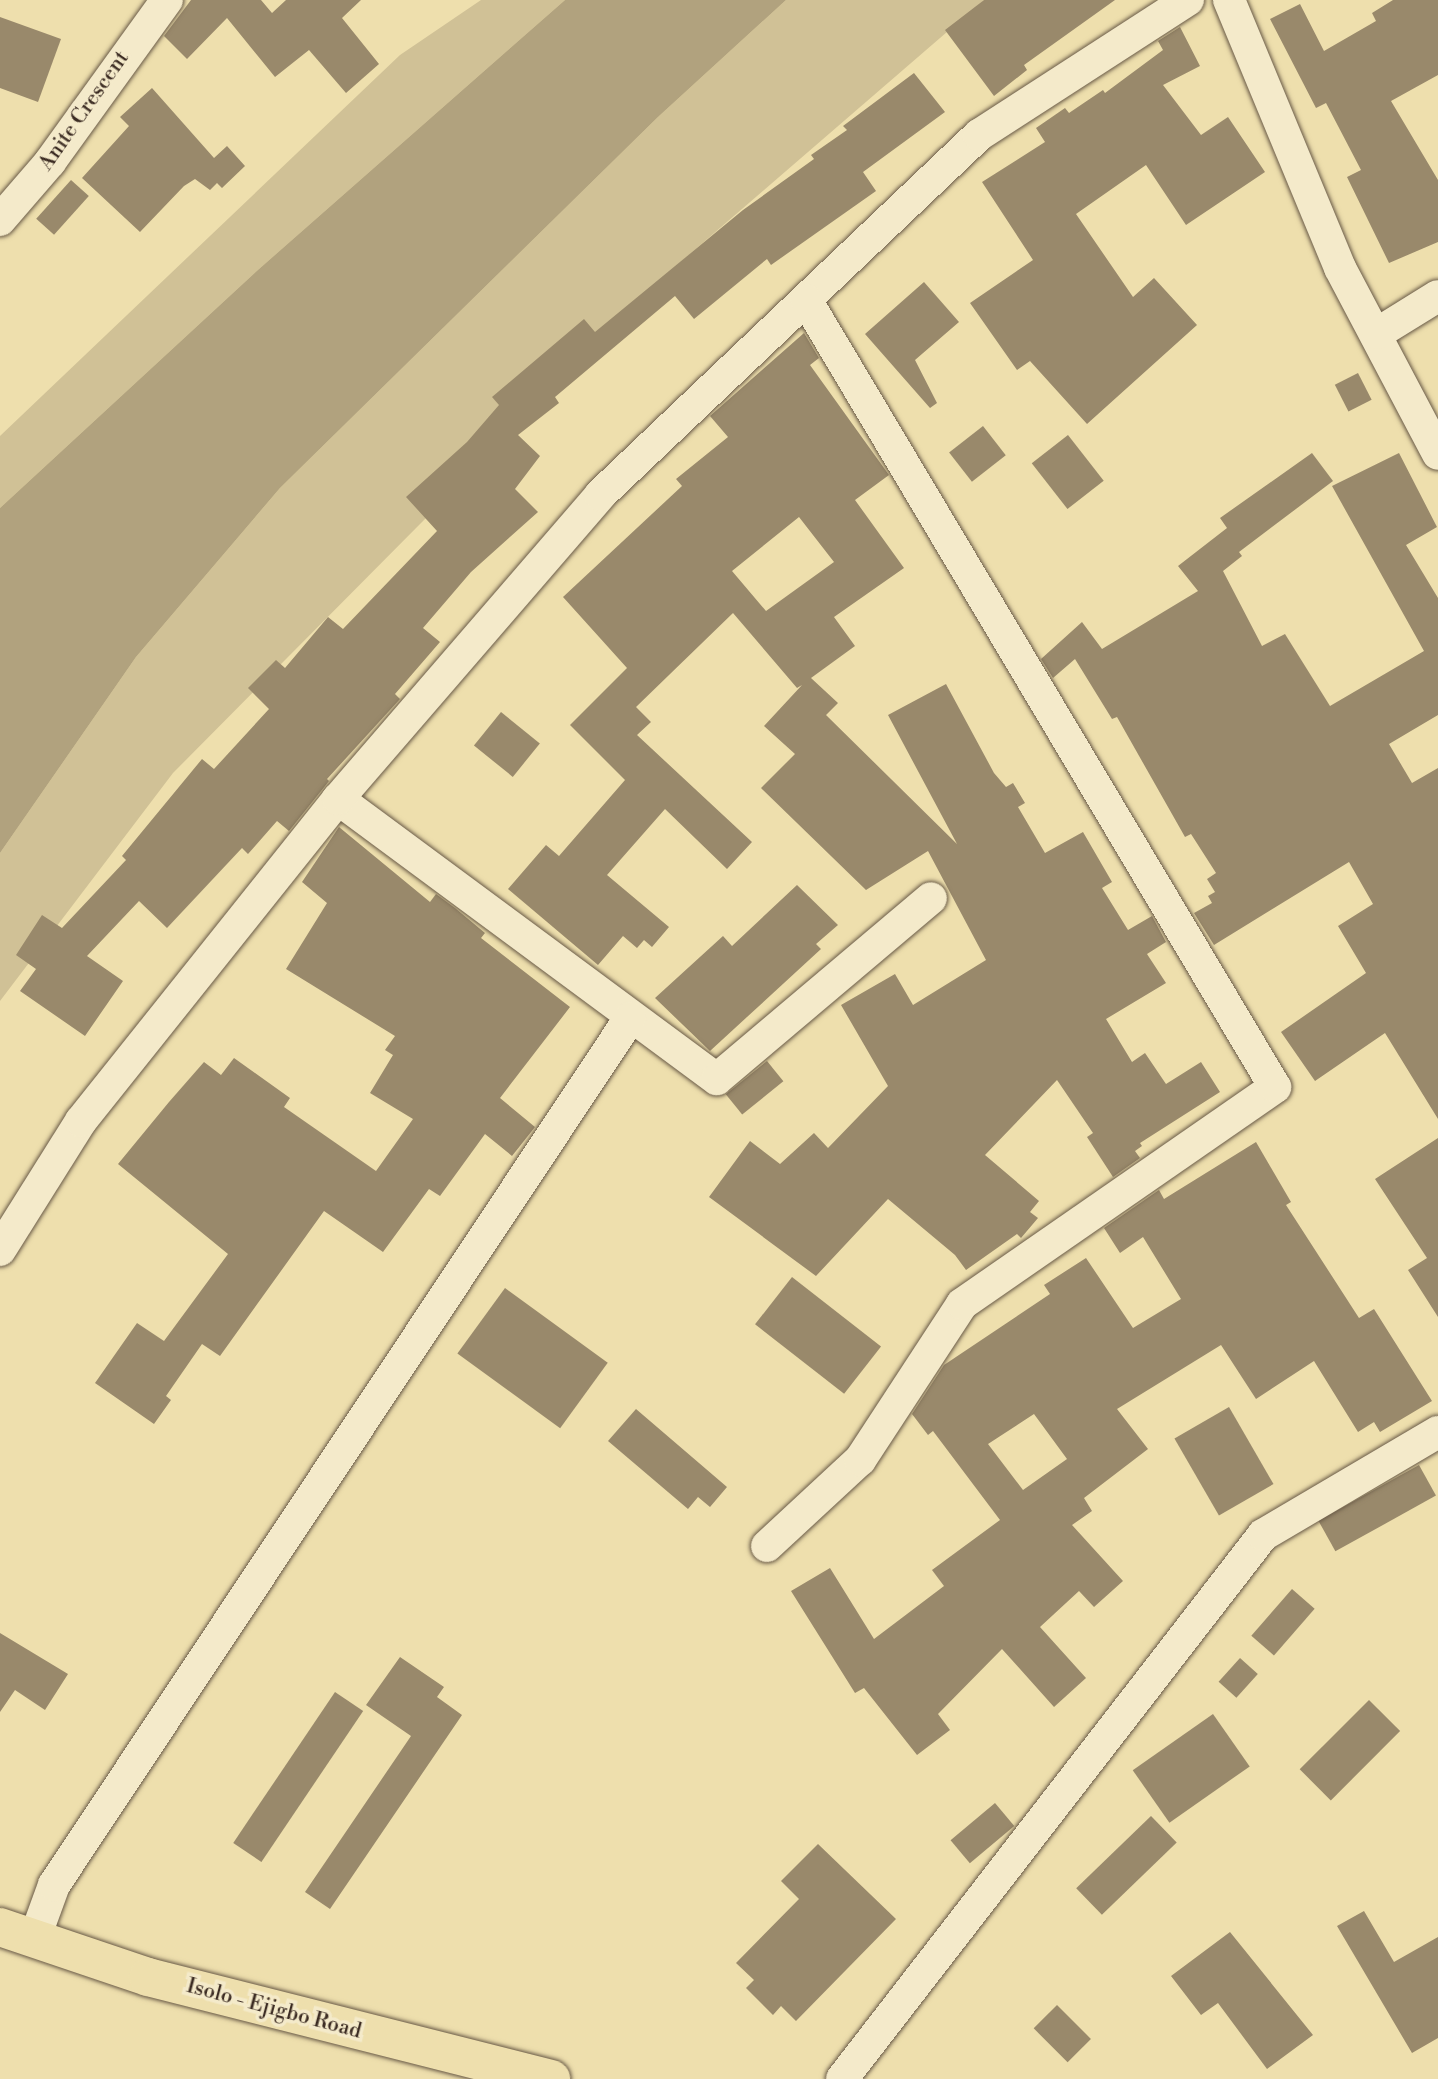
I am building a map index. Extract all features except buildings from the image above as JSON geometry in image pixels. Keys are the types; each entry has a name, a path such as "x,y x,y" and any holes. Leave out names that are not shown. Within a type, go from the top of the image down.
{"main road":[{"name":"Isolo - Ejigbo Road","path":"17,1933 148,1977 551,2079"}],"street":[{"name":"Anite Crescent","path":"0,220 50,162 167,0"},
{"path":"0,1250 81,1121 338,799 600,495 979,135 1188,0"},
{"path":"1230,0 1340,268 1378,333 1438,453"},
{"path":"1378,333 1438,296"},
{"path":"767,1546 860,1460 962,1304 1275,1087 806,300"},
{"path":"338,799 630,1018 717,1079 931,898"},
{"path":"17,1933 54,1885 630,1018"},
{"path":"842,2079 1263,1535 1438,1432"}],"shaded area":[{"path":"481,0 565,0 259,269 0,508 0,436 400,55"},
{"path":"565,0 786,0 658,117 280,488 136,657 0,853 0,508 259,269"},
{"path":"786,0 984,0 676,266 173,773 0,1001 0,853 136,657 280,488 658,117"}]}
